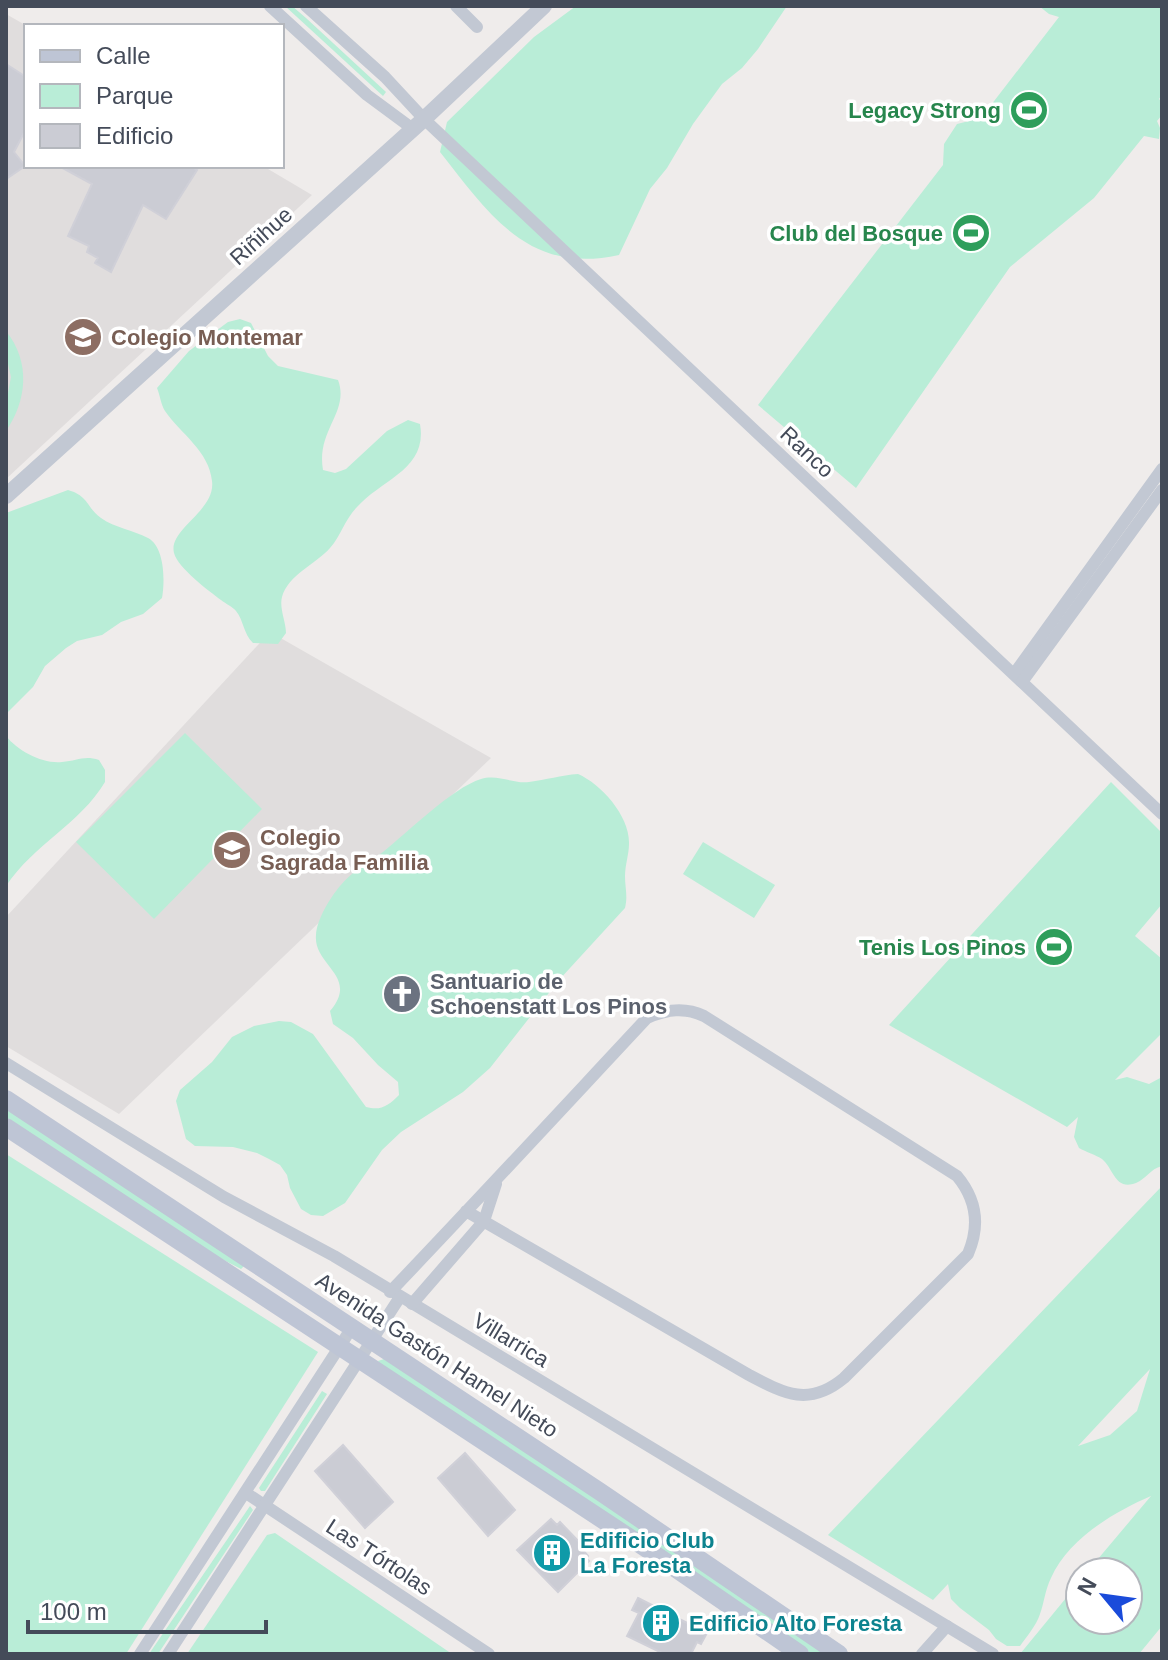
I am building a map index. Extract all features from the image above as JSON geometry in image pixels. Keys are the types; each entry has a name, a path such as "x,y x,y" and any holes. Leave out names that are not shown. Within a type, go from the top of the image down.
{"main road":[{"name":"Avenida Gastón Hamel Nieto","path":"6,1099 599,1491 839,1654"},
{"path":"6,1127 650,1551 800,1654"}],"street":[{"path":"270,6 367,95 418,124"},
{"path":"306,6 385,77 418,124"},
{"path":"456,6 477,27"},
{"name":"Riñihue","path":"6,496 544,6"},
{"name":"Ranco","path":"418,124 1162,814"},
{"path":"1018,678 1162,469"},
{"path":"1018,678 1162,490"},
{"path":"168,1654 400,1298 466,1211 647,1018 681,1009 704,1016 957,1176 971,1196 976,1227 968,1254 844,1378 825,1391 803,1396 769,1386 466,1211"},
{"name":"Villarrica","path":"6,1063 224,1197 334,1256 993,1654"},
{"path":"400,1298 484,1221 498,1177"},
{"path":"140,1654 351,1329"},
{"name":"Las Tórtolas","path":"246,1493 489,1654"},
{"path":"922,1654 947,1626"}],"shaded area":[{"name":"Colegio Montemar","path":"6,14 24,24 24,168 266,168 312,195 6,479"},
{"name":"Colegio Sagrada Familia","path":"270,632 491,758 119,1114 6,1046 6,917"}],"green space":[{"path":"285,6 292,6 306,18 386,92 383,96"},
{"path":"576,6 787,6 758,49 742,68 722,84 693,124 667,168 650,189 619,255 587,259 560,256 535,248 514,234 494,217 440,152 447,122 534,37"},
{"name":"Club del Bosque","path":"1039,6 1162,6 1162,95 1159,99 1162,115 1157,121 1159,139 1144,136 1094,198 1010,267 856,488 758,405 943,165 944,144 957,124 981,118 1059,17"},
{"path":"240,319 251,323 268,356 278,366 338,380 340,402 324,444 323,470 335,473 346,469 387,431 408,420 420,424 421,439 410,463 357,507 330,548 285,589 281,606 286,633 278,644 253,643 236,611 194,579 174,553 178,536 207,502 212,481 206,461 165,411 157,388 189,351 228,322"},
{"path":"6,331 20,355 23,381 18,407 6,431 6,404 11,377 6,355"},
{"path":"68,490 80,495 106,521 154,543 161,557 162,598 143,614 121,622 102,635 77,641 66,648 45,666 33,687 6,714 6,513"},
{"path":"185,733 262,809 154,919 76,842"},
{"path":"6,736 24,751 46,761 99,760 105,770 105,782 83,810 30,858 6,886"},
{"name":"Santuario de Schoenstatt Los Pinos","path":"578,774 605,793 625,823 629,844 625,908 559,980 490,1068 463,1092 401,1132 382,1150 345,1203 323,1216 311,1215 301,1209 280,1165 257,1153 233,1147 195,1146 186,1139 176,1101 180,1090 212,1062 232,1037 254,1026 279,1021 291,1022 313,1034 366,1107 380,1108 395,1099 399,1095 398,1082 353,1038 333,1024 330,1011 340,989 338,980 317,946 316,935 325,909 350,876 469,784 487,778 529,782"},
{"name":"Tenis Los Pinos","path":"1111,782 1162,833 1162,904 1135,936 1162,959 1162,1033 1115,1080 1127,1077 1149,1084 1162,1077 1162,1166 1129,1185 1119,1182 1102,1159 1079,1148 1074,1137 1078,1117 1067,1127 889,1025"},
{"path":"703,842 775,885 754,918 683,874"},
{"path":"6,1107 244,1266 241,1269 211,1253 122,1197 6,1117"},
{"path":"6,1154 318,1352 126,1654 6,1654"},
{"path":"1162,1186 1162,1626 1139,1654 1020,1654 1064,1600 1064,1636 1144,1636 1144,1556 1100,1556 1151,1496 1094,1528 1064,1556 1047,1587 1036,1623 1020,1646 1007,1646 960,1608 951,1599 948,1584 933,1600 828,1535","holes":["1150,1369 1137,1411 1110,1435 1078,1446"]},
{"path":"384,1359 826,1654 812,1654 514,1451 380,1366 378,1361"},
{"path":"322,1391 327,1394 265,1491 261,1491 259,1488"},
{"path":"250,1506 253,1510 158,1654 149,1654"},
{"path":"275,1533 452,1654 187,1654 267,1535"}],"building":[{"path":"6,64 24,76 24,133 14,152 24,167 6,179"},
{"path":"63,168 197,170 166,219 143,205 111,272 95,263 98,258 87,252 89,246 68,236 92,184"},
{"path":"343,1445 393,1502 365,1528 315,1471"},
{"path":"465,1453 515,1510 488,1536 438,1478"},
{"name":"Edificio Club La Foresta","path":"551,1519 557,1525 560,1522 584,1547 582,1549 589,1561 558,1592 517,1550"},
{"name":"Edificio Alto Foresta","path":"638,1598 707,1633 701,1644 697,1642 691,1654 664,1654 627,1636 639,1613 632,1610"}],"place":[{"name":"Legacy Strong","path":"1029,110"},
{"name":"Club del Bosque","path":"971,233"},
{"name":"Colegio Montemar","path":"83,337"},
{"name":"Colegio Sagrada Familia","path":"232,850"},
{"name":"Tenis Los Pinos","path":"1054,947"},
{"name":"Santuario de Schoenstatt Los Pinos","path":"402,994"},
{"name":"Edificio Club La Foresta","path":"552,1553"},
{"name":"Edificio Alto Foresta","path":"661,1623"}]}
